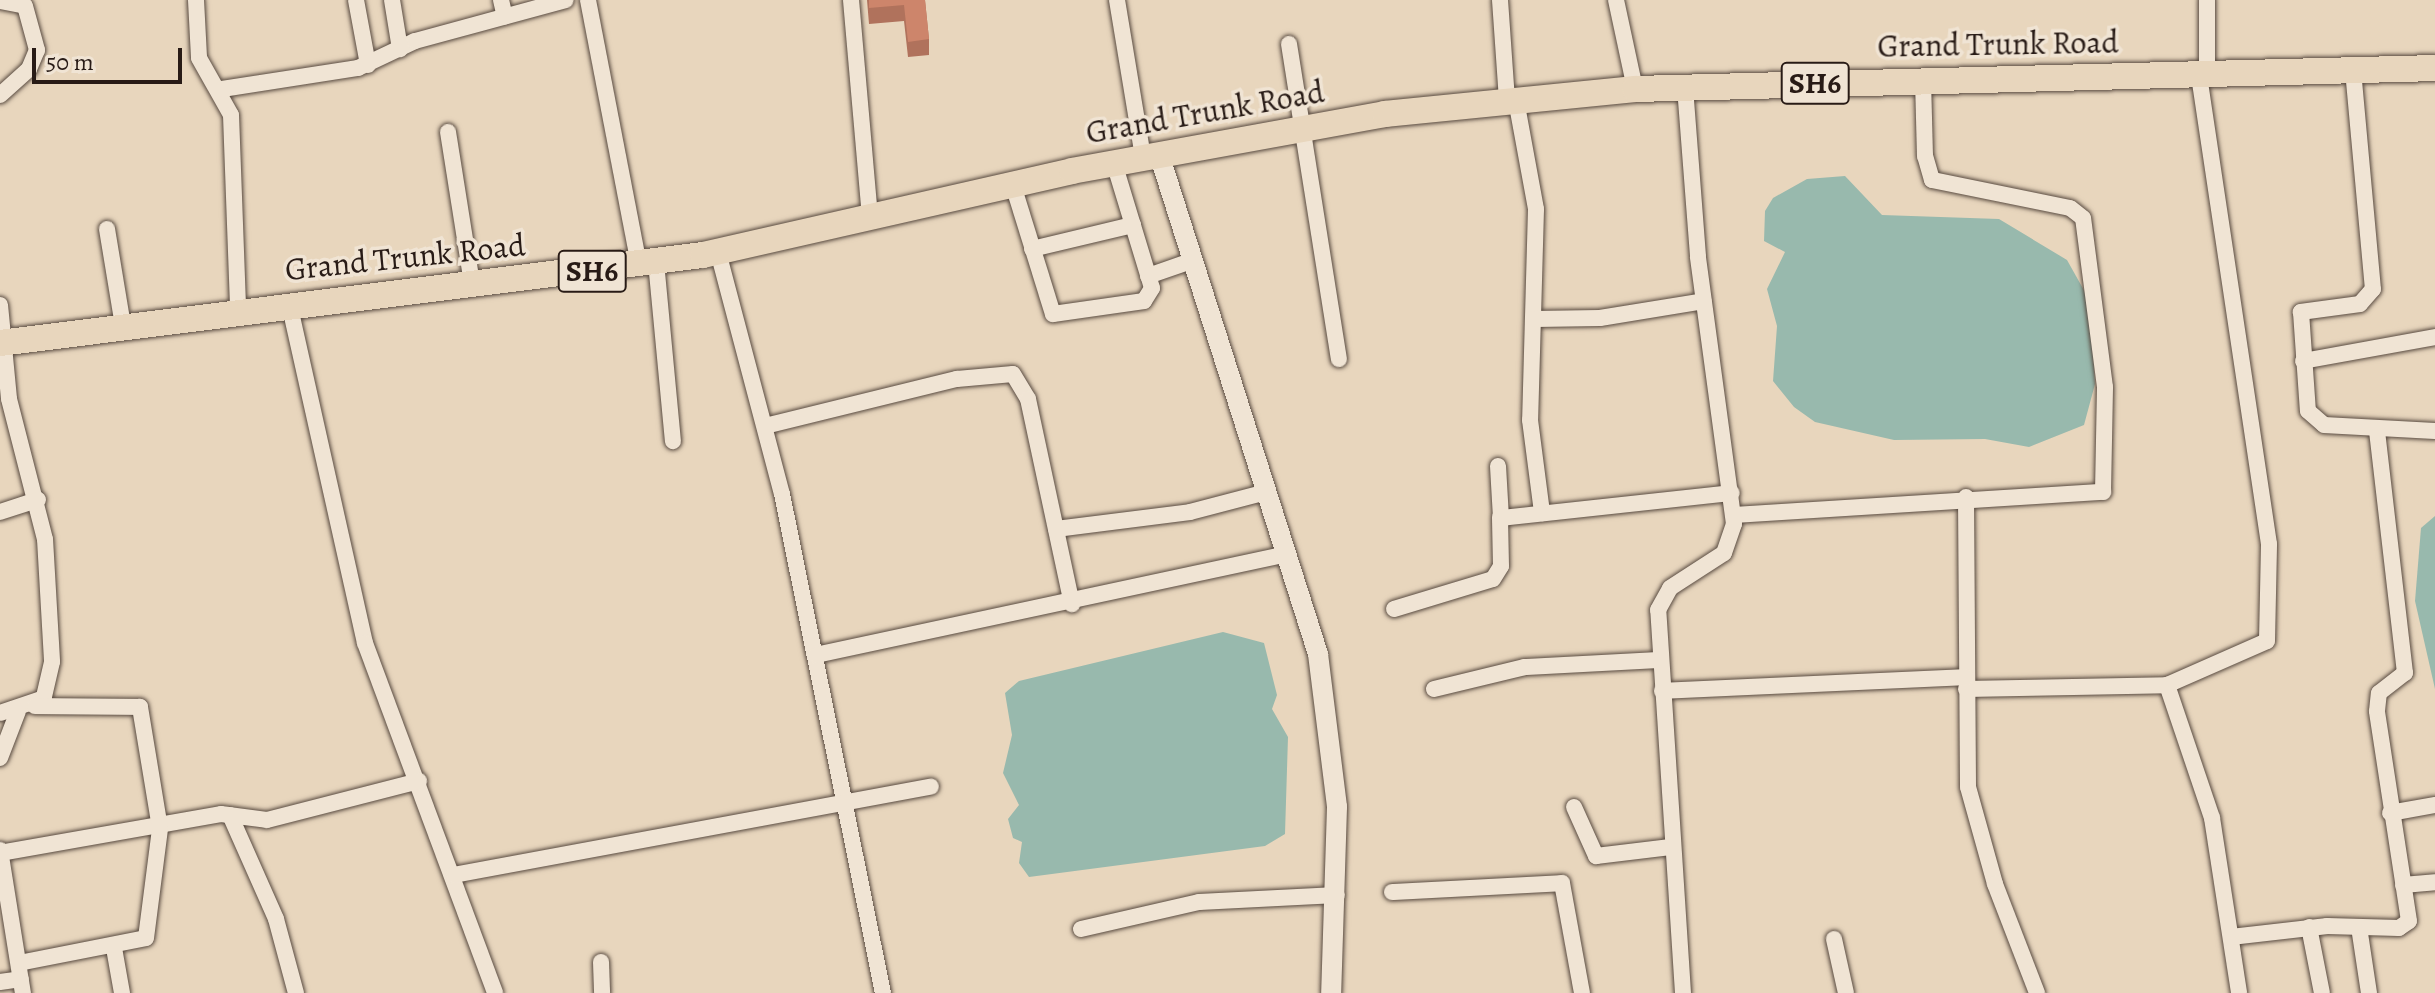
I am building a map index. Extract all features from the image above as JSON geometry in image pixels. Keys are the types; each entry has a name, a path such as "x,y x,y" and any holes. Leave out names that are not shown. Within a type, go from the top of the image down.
{"main road":[{"name":"Grand Trunk Road","path":"2,343 289,303 472,284 718,252 1169,152 1299,128 1512,101 1685,87 2435,68"}],"street":[{"path":"196,0 199,58 222,89 231,115 238,310"},
{"path":"356,0 368,65"},
{"path":"392,0 400,49"},
{"path":"222,89 368,65 503,8 566,0"},
{"path":"588,0 648,263 673,441"},
{"path":"851,0 870,219"},
{"path":"1117,0 1169,152 1191,261 1282,555 1318,654 1337,807 1337,895 1331,993"},
{"path":"1500,0 1512,101 1536,209 1530,420 1542,513"},
{"path":"1616,0 1635,89"},
{"path":"1662,691 1966,683 2167,685 2262,646 2270,633 2269,544 2203,74 2207,0"},
{"path":"0,1 25,6 37,50 29,69 0,95"},
{"path":"1289,44 1299,128 1339,359"},
{"path":"2353,70 2373,289 2360,304 2301,312 2303,361 2311,419 2377,430 2435,431"},
{"path":"1734,515 1966,497 2103,492 2106,412 2087,229 2077,211 1932,180 1923,79"},
{"path":"1683,993 1670,847 1660,660 1662,598 1724,553 1734,515 1704,301 1685,87"},
{"path":"448,132 472,284"},
{"path":"1013,185 1032,249 1058,316 1144,301 1152,295 1148,276 1114,163"},
{"path":"1032,249 1133,225"},
{"path":"107,229 123,326"},
{"path":"718,252 765,426 816,655 883,993"},
{"path":"1148,276 1191,261"},
{"path":"1535,319 1600,318 1704,301"},
{"path":"289,303 347,580 495,993"},
{"path":"0,305 2,343 13,416 38,500 52,662 49,688 35,706"},
{"path":"2303,361 2435,337"},
{"path":"765,426 957,379 1013,374 1028,399 1072,604"},
{"path":"2231,937 2309,927 2405,926 2403,885 2390,813 2377,701 2405,673 2377,430"},
{"path":"1394,609 1493,579 1501,566 1498,466"},
{"path":"1056,529 1190,512 1263,493"},
{"path":"1500,517 1732,493"},
{"path":"1966,497 1966,683 1975,821 2034,992"},
{"path":"0,512 38,500"},
{"path":"816,655 1072,604 1282,555"},
{"path":"1434,689 1525,667 1660,660"},
{"path":"2167,685 2212,818 2239,993"},
{"path":"0,713 35,706 140,707 160,828 150,934 21,978 0,982"},
{"path":"0,758 18,711"},
{"path":"21,978 0,852 230,815 267,820 419,781"},
{"path":"454,875 847,805 931,787"},
{"path":"2390,813 2435,805"},
{"path":"1574,807 1596,856 1670,847"},
{"path":"230,815 276,919 296,993"},
{"path":"2403,885 2435,882"},
{"path":"1392,892 1562,883 1582,993"},
{"path":"1081,929 1199,902 1337,895"},
{"path":"2309,927 2322,993"},
{"path":"2359,927 2369,993"},
{"path":"1834,939 1846,993"},
{"path":"114,948 122,993"},
{"path":"601,962 602,993"}],"water":[{"path":"1845,176 1882,215 1999,219 2067,260 2090,301 2095,384 2084,425 2029,447 1985,439 1894,440 1815,422 1794,407 1773,381 1777,326 1767,289 1785,252 1764,241 1765,211 1773,198 1807,179"},
{"path":"2435,516 2435,689 2415,601 2421,528"},
{"path":"1223,632 1264,643 1277,695 1272,709 1288,737 1285,834 1265,846 1029,877 1019,863 1022,842 1013,838 1008,819 1019,805 1003,773 1012,735 1005,693 1019,681"}],"building":[{"path":"869,0 925,0 929,39 908,42 904,5 869,8"}]}
